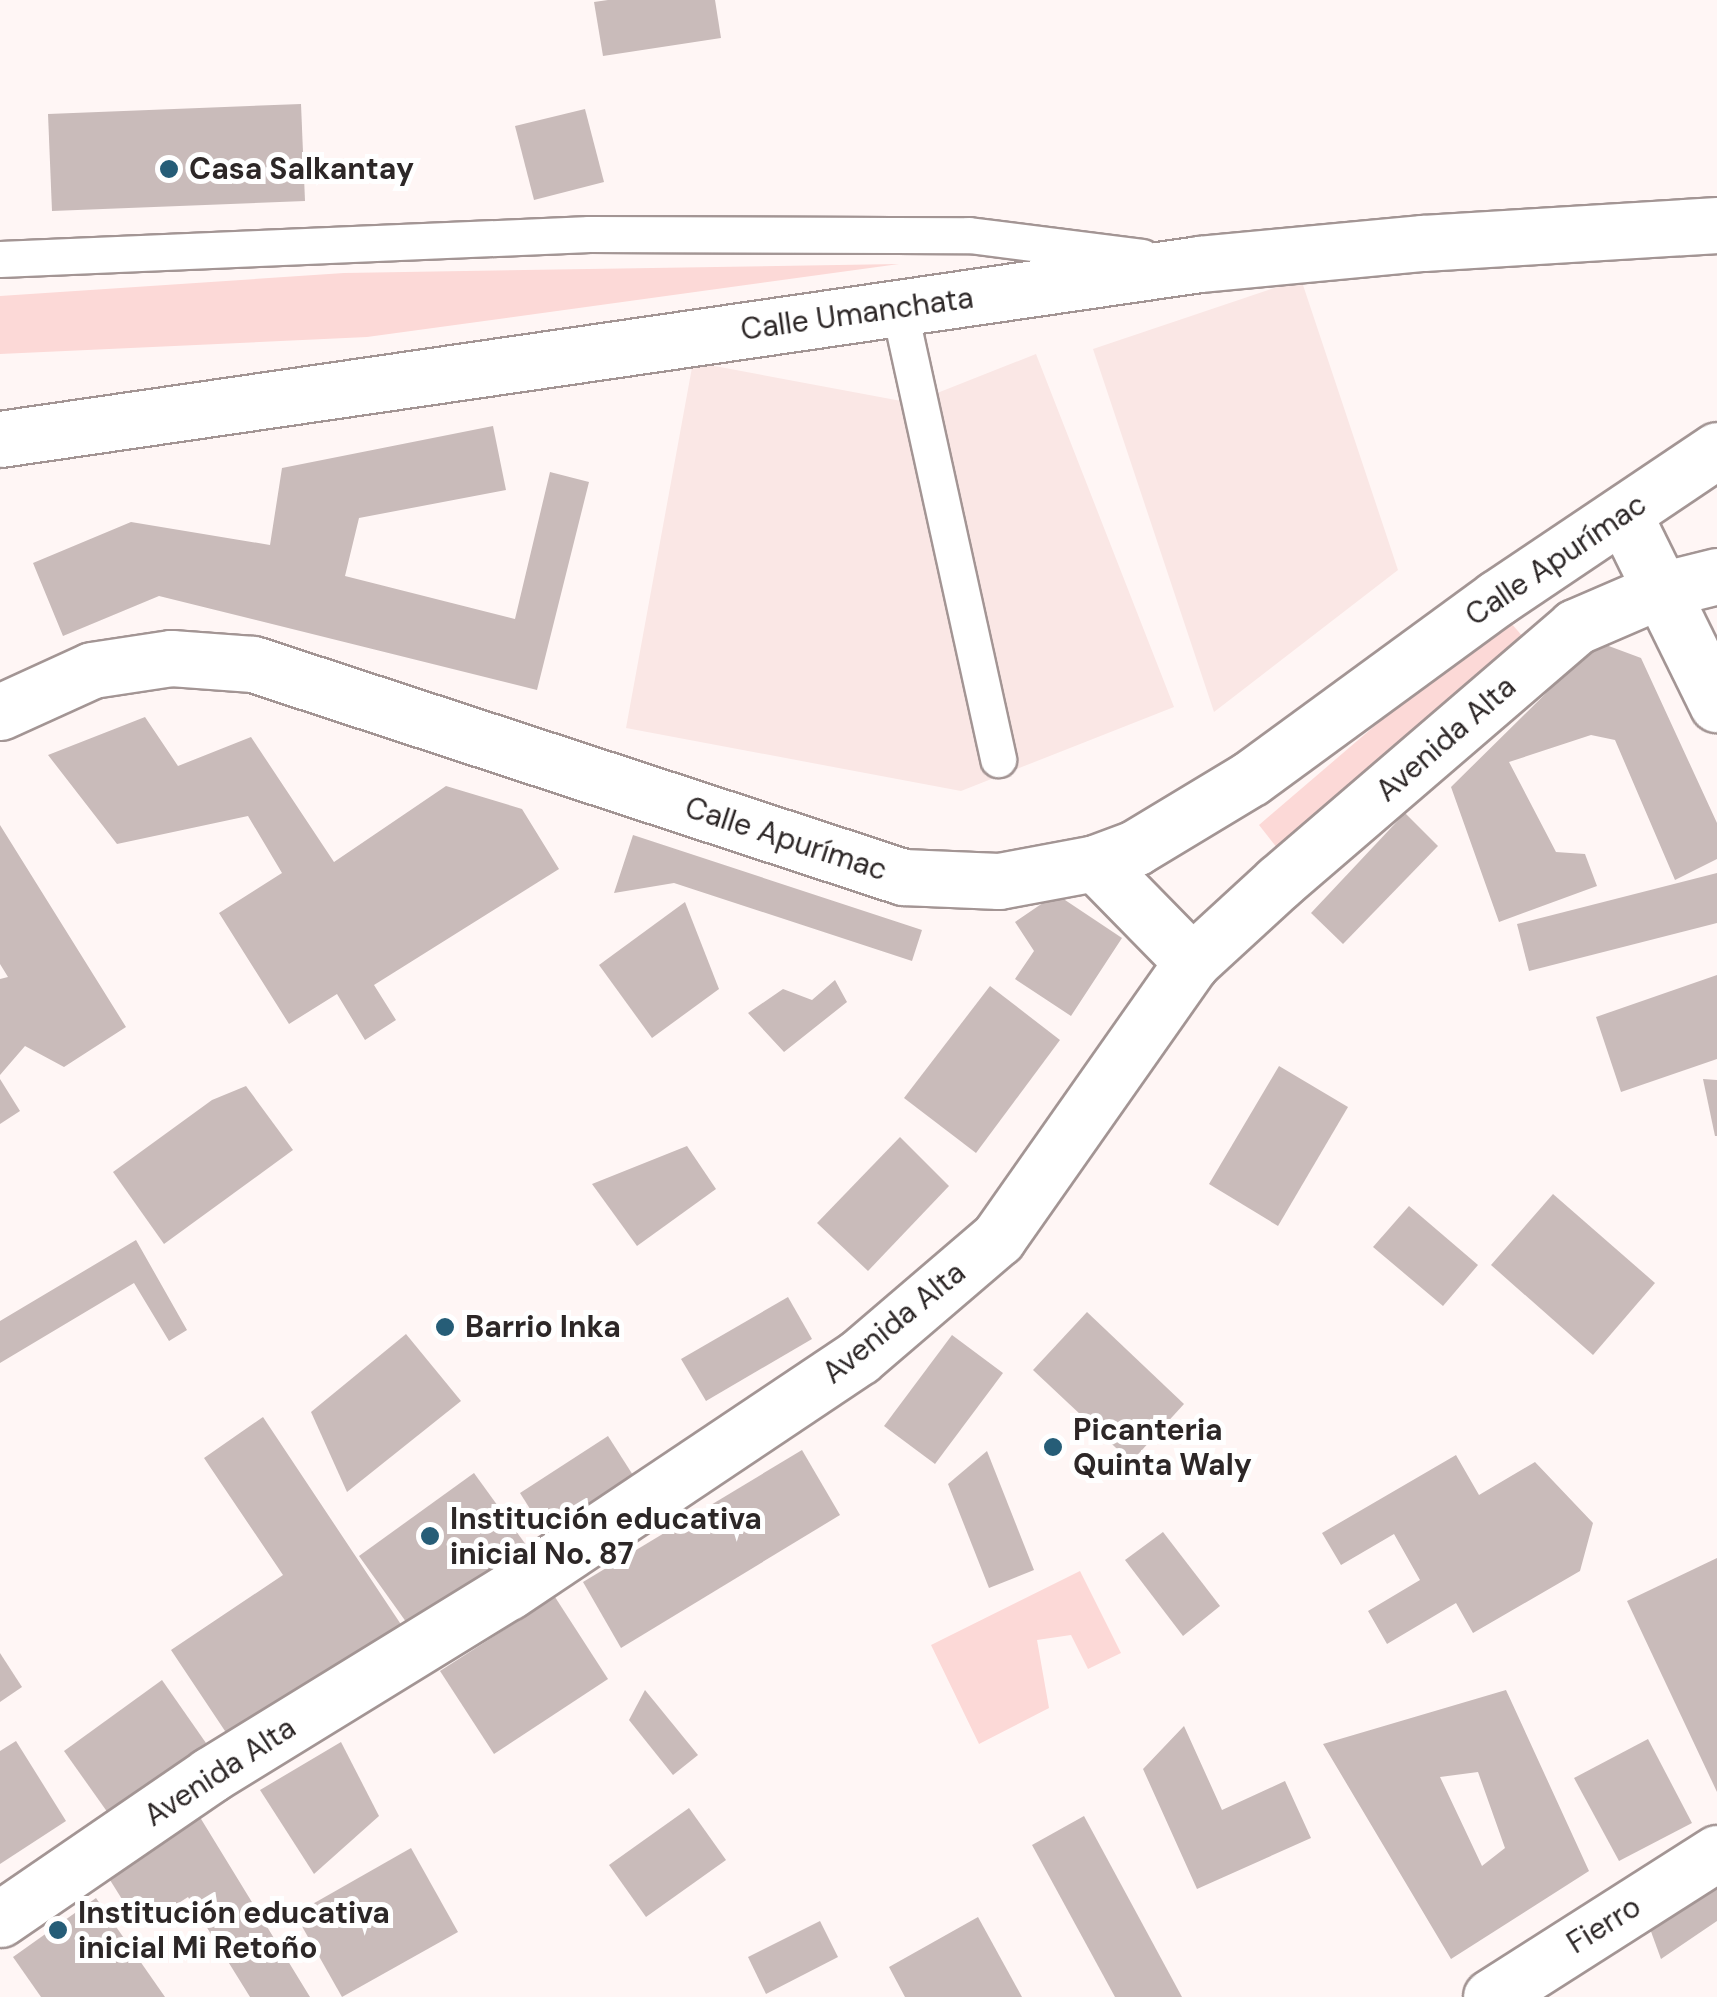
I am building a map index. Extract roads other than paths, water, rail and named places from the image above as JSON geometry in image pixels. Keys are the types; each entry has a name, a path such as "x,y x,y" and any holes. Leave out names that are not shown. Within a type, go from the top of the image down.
{"street":[{"name":"Calle Umanchata","path":"0,439 1199,264 1442,242 1717,225"},
{"name":"Calle Apurímac","path":"0,712 92,670 171,658 253,664 903,877 999,881 1095,863 1135,848 1251,778 1497,598 1717,450"},
{"path":"1624,515 1717,704"},
{"name":"Avenida Alta","path":"0,1919 210,1775 508,1592 859,1357 998,1238 1192,962 1575,627 1662,590 1717,576"},
{"path":"1095,863 1192,962"},
{"name":"Fierro","path":"1491,1997 1717,1853"}],"lane":[{"path":"0,259 646,234 969,236 1199,264"},
{"path":"899,308 998,760"}],"place":[{"name":"Casa Salkantay","path":"169,169"},
{"name":"Barrio Inka","path":"445,1327"},
{"name":"Picanteria Quinta Waly","path":"1053,1447"},
{"name":"Institución educativa inicial No. 87","path":"430,1536"},
{"name":"Institución educativa inicial Mi Retoño","path":"58,1930"}]}
